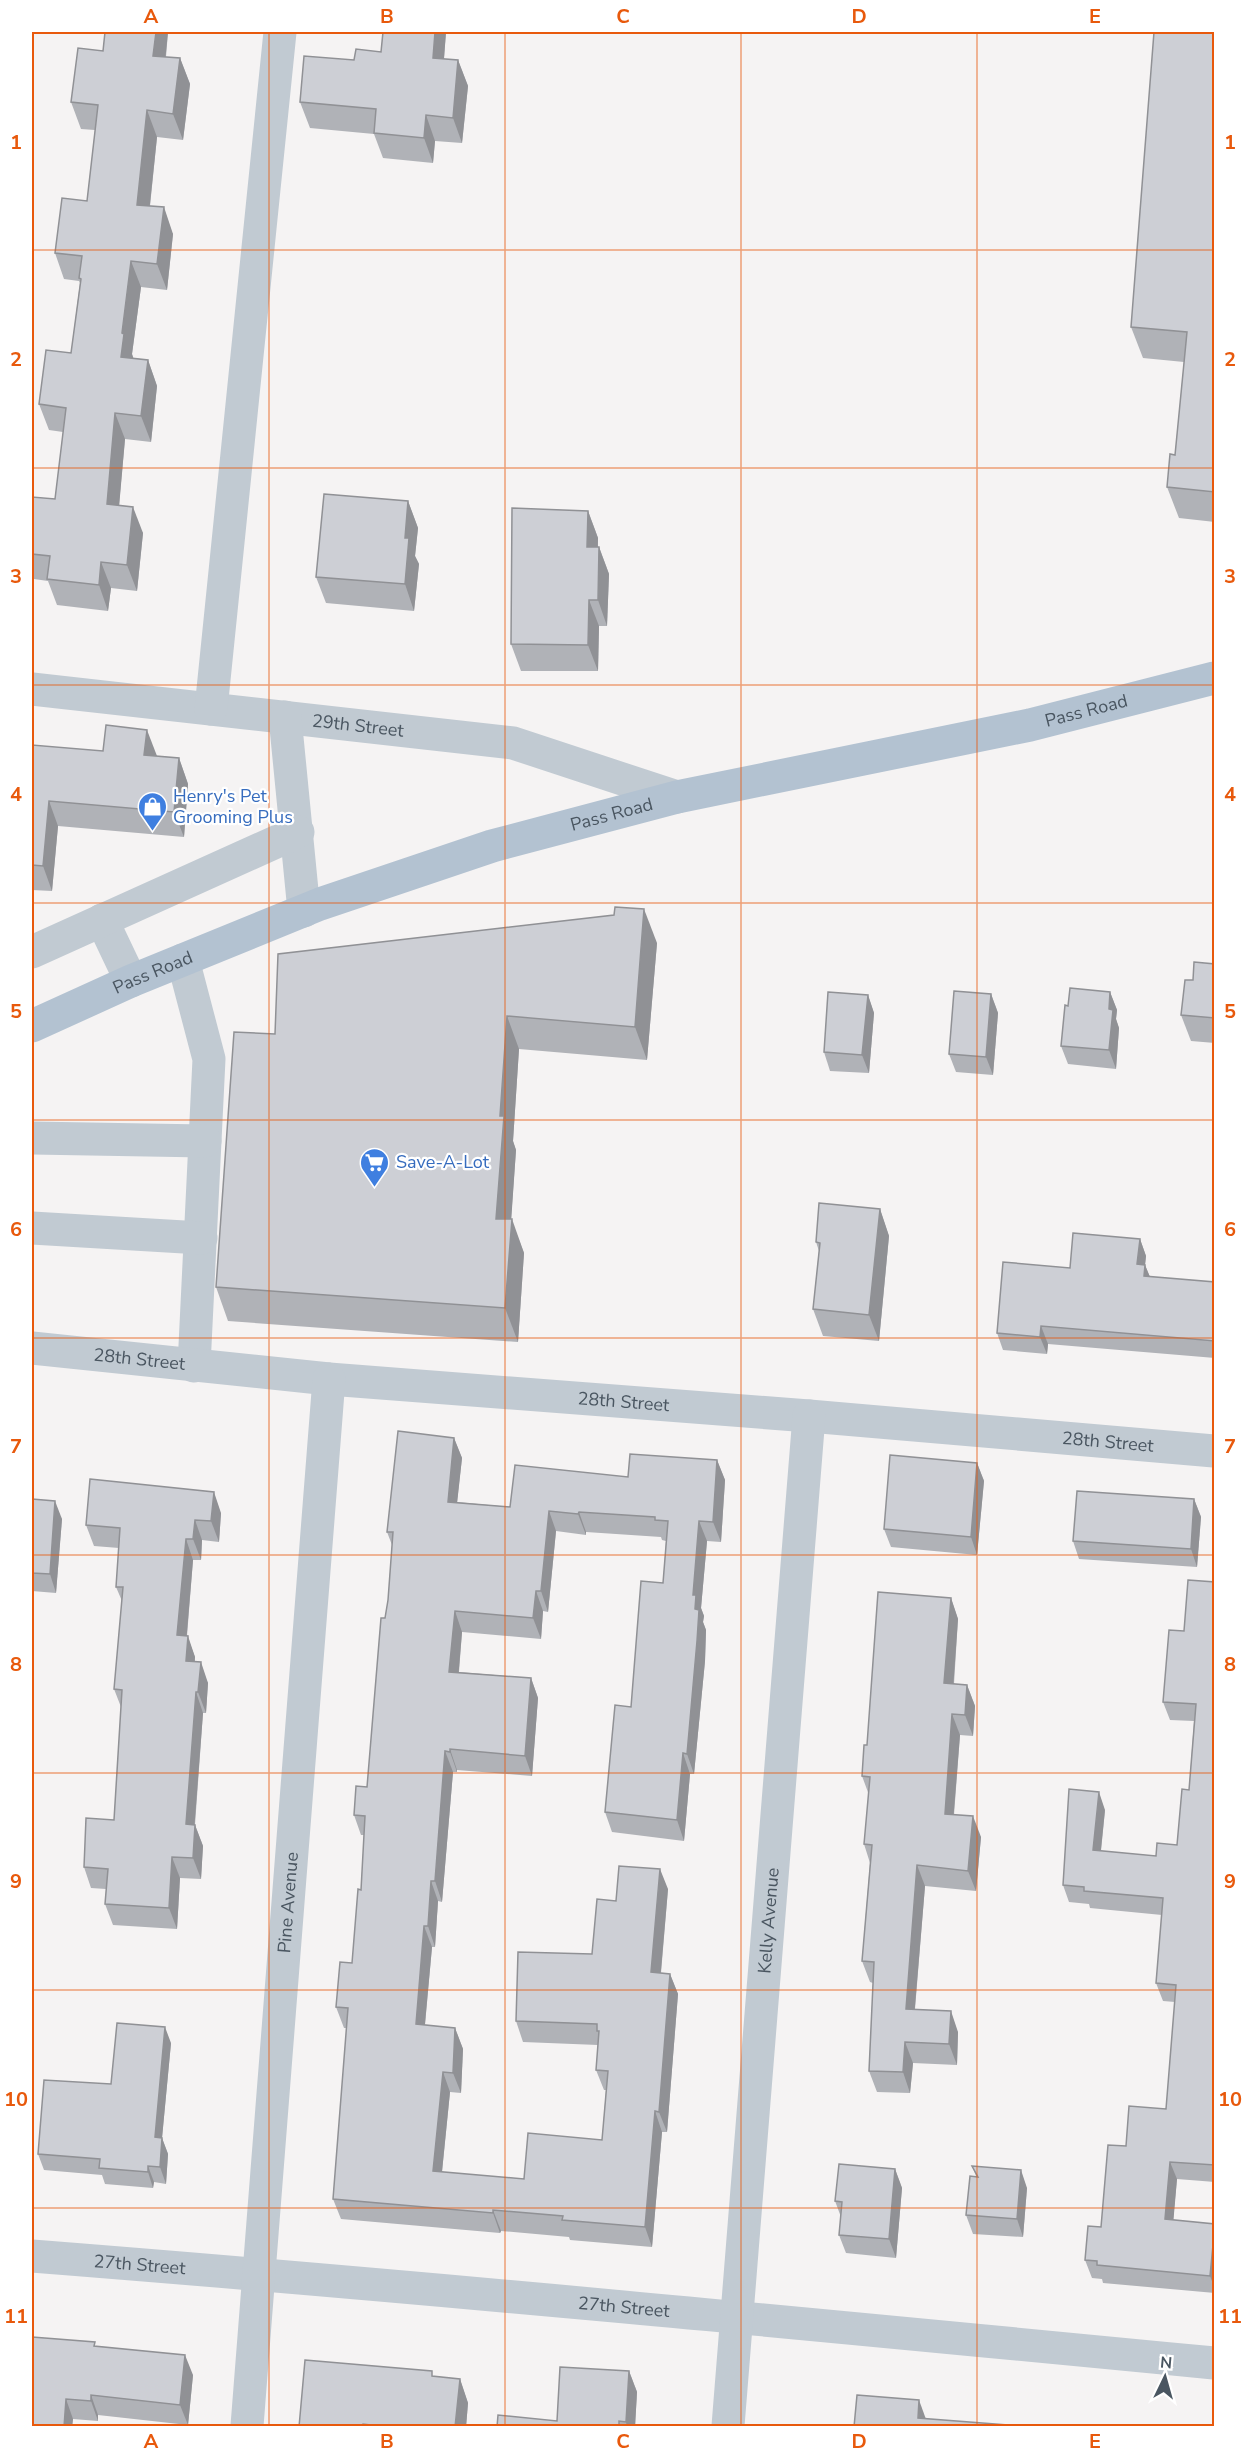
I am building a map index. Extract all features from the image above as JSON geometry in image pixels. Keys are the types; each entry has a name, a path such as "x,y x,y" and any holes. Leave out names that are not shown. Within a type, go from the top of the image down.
{"main road":[{"name":"Pass Road","path":"32,1026 131,981 304,911 492,846 677,797 1030,725 1215,678"}],"street":[{"path":"212,709 280,32"},
{"name":"29th Street","path":"32,689 513,743 677,797"},
{"path":"285,717 304,911"},
{"path":"32,951 298,832"},
{"path":"102,920 131,981"},
{"path":"183,960 209,1059 194,1366"},
{"path":"32,1138 206,1140"},
{"path":"32,1228 201,1238"},
{"name":"28th Street","path":"32,1348 329,1379 809,1416 1215,1451"},
{"name":"Pine Avenue","path":"247,2427 329,1379"},
{"name":"Kelly Avenue","path":"728,2427 809,1416"},
{"name":"27th Street","path":"32,2256 737,2317 1215,2363"}],"building":[{"path":"105,32 156,32 153,56 180,58 173,114 147,110 137,205 164,207 157,264 131,261 122,333 124,334 121,357 148,360 141,416 115,413 107,504 133,507 127,565 101,562 99,585 47,579 50,556 32,554 32,497 55,499 66,408 39,404 46,350 71,353 81,279 79,278 82,256 55,253 62,198 87,201 98,105 71,102 78,48 103,51"},
{"path":"383,32 435,32 433,58 458,60 453,118 426,115 424,138 374,133 376,109 300,102 304,56 354,60 356,49 381,52"},
{"path":"1154,32 1215,32 1215,492 1167,487 1170,454 1175,455 1187,332 1131,327"},
{"path":"324,494 408,501 405,538 409,538 405,584 316,577"},
{"path":"512,508 588,511 587,547 599,547 598,600 589,600 588,645 511,644"},
{"path":"106,725 147,730 144,755 179,758 174,812 49,801 43,866 32,865 32,745 103,751"},
{"path":"615,907 644,909 635,1027 507,1016 500,1116 504,1116 496,1219 512,1219 505,1308 216,1287 234,1032 275,1034 278,954 614,915"},
{"path":"1194,962 1215,964 1215,1018 1181,1015 1185,980 1193,980"},
{"path":"1070,988 1110,992 1109,1009 1113,1010 1109,1050 1061,1046 1065,1005 1068,1006"},
{"path":"954,991 991,994 986,1057 949,1054"},
{"path":"828,992 868,995 862,1055 824,1052"},
{"path":"819,1203 880,1209 869,1315 813,1309 820,1243 816,1242"},
{"path":"1073,1233 1140,1239 1137,1264 1145,1265 1144,1276 1215,1282 1215,1341 1041,1326 1040,1337 997,1333 1003,1262 1070,1268"},
{"path":"398,1431 454,1438 448,1502 510,1507 515,1465 628,1477 630,1454 717,1460 713,1522 699,1521 693,1595 696,1595 695,1609 699,1610 697,1641 687,1754 683,1753 677,1820 605,1812 615,1705 631,1707 641,1581 663,1583 668,1521 655,1520 655,1517 549,1511 541,1591 536,1591 533,1618 455,1611 449,1672 531,1678 525,1756 450,1749 450,1752 445,1751 435,1881 431,1881 428,1926 424,1926 416,2024 455,2028 453,2073 443,2072 433,2171 524,2179 528,2133 602,2140 608,2071 596,2070 599,2031 597,2031 597,2024 516,2021 518,1952 592,1954 597,1899 616,1901 619,1866 660,1869 651,1972 670,1974 659,2112 655,2111 645,2227 562,2220 563,2216 493,2210 493,2213 333,2199 348,2008 336,2007 340,1962 352,1963 358,1889 361,1890 365,1816 354,1815 356,1786 367,1787 381,1618 385,1618 388,1600 393,1532 387,1532"},
{"path":"890,1455 977,1463 971,1537 884,1529"},
{"path":"90,1479 214,1492 211,1521 195,1520 193,1539 186,1539 177,1635 188,1636 186,1661 201,1662 198,1692 196,1692 186,1824 195,1825 193,1858 172,1857 169,1908 105,1904 108,1869 84,1867 86,1818 114,1820 122,1690 114,1689 123,1587 116,1587 120,1528 86,1525"},
{"path":"1077,1491 1194,1499 1191,1549 1073,1541"},
{"path":"32,1499 55,1501 50,1574 32,1573"},
{"path":"1188,1580 1215,1582 1215,2165 1170,2162 1165,2219 1215,2224 1210,2276 1097,2265 1097,2261 1085,2260 1088,2226 1101,2227 1108,2145 1126,2146 1129,2106 1166,2109 1176,1985 1156,1983 1163,1898 1084,1891 1084,1887 1063,1885 1069,1789 1099,1792 1093,1850 1156,1856 1157,1843 1177,1845 1182,1789 1189,1790 1196,1704 1163,1702 1169,1630 1184,1631"},
{"path":"878,1592 951,1598 944,1683 967,1685 965,1715 952,1714 945,1814 973,1816 968,1871 917,1865 906,2009 951,2011 949,2044 905,2042 903,2072 869,2071 874,1962 862,1961 872,1845 864,1844 870,1777 862,1776 864,1745 867,1745"},
{"path":"117,2023 165,2027 155,2137 162,2138 160,2167 148,2166 148,2172 99,2168 100,2159 38,2154 44,2080 111,2084"},
{"path":"839,2164 895,2169 889,2239 839,2235 842,2202 835,2201"},
{"path":"972,2166 1021,2170 1017,2219 966,2215 970,2176 978,2177"},
{"path":"32,2337 95,2342 94,2346 185,2355 180,2405 91,2395 91,2401 66,2399 64,2427 32,2427"},
{"path":"305,2360 432,2371 432,2376 460,2379 455,2427 388,2427 363,2424 362,2427 299,2427"},
{"path":"560,2367 629,2371 626,2422 619,2421 619,2427 497,2427 498,2415 557,2421"},
{"path":"857,2395 919,2400 918,2418 1035,2427 854,2427"}],"place":[{"name":"Henry's Pet Grooming Plus","path":"152,832"},
{"name":"Save-A-Lot","path":"375,1188"}]}
